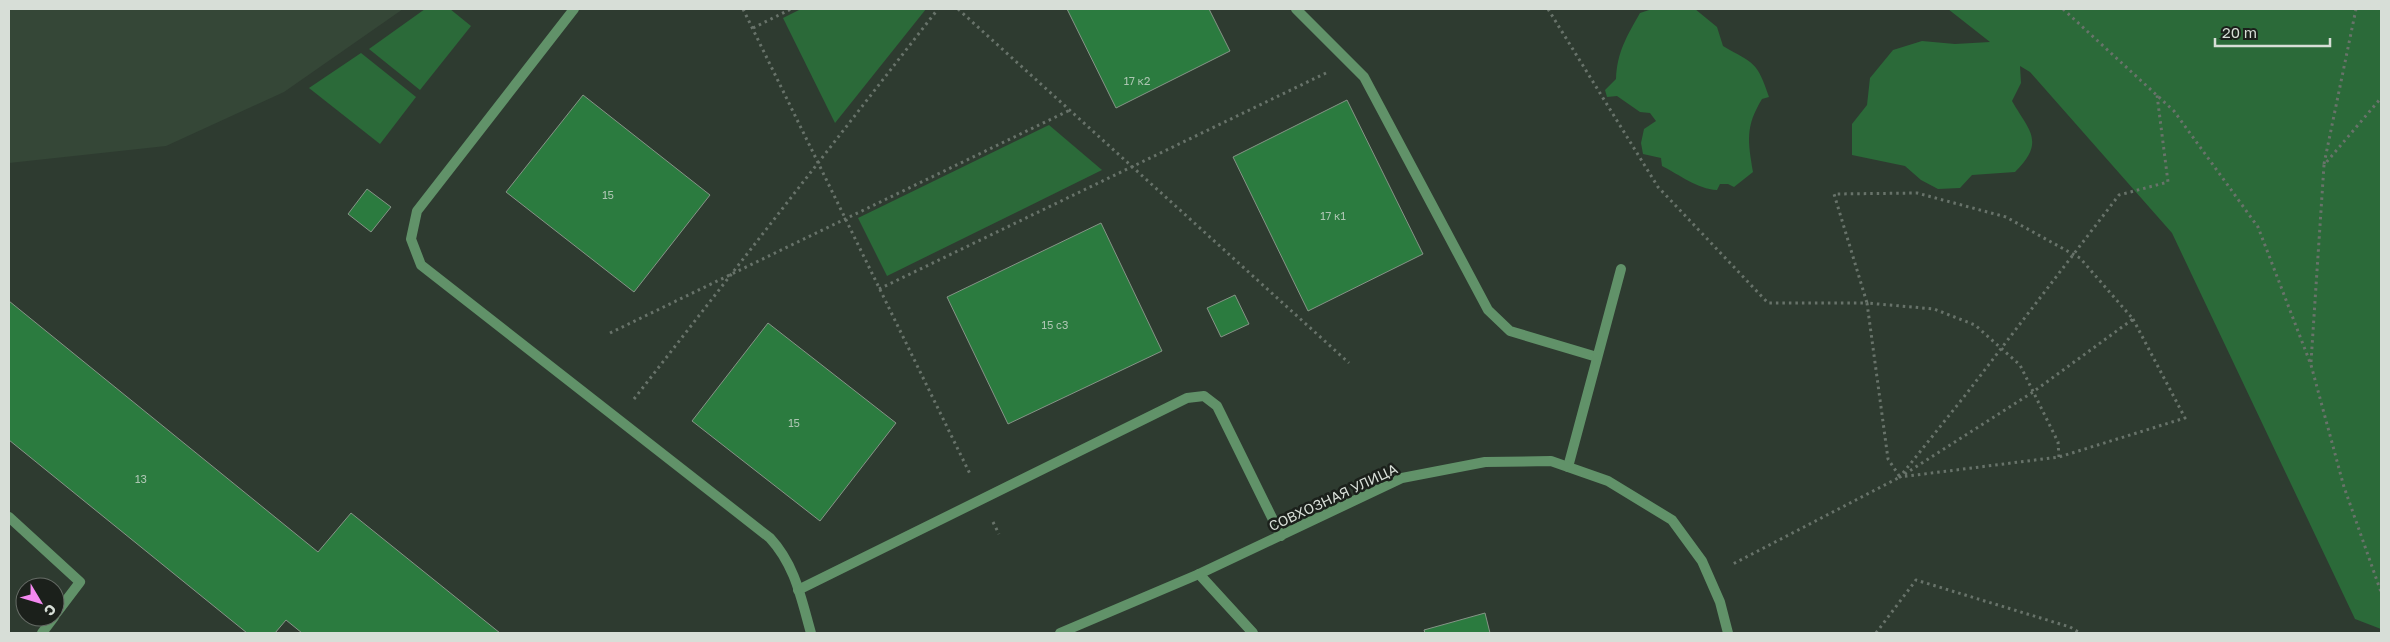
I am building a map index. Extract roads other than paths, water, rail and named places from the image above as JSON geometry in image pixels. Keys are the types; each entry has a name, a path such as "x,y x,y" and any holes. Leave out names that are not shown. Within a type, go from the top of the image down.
{"street":[{"path":"574,9 417,211 411,239 421,265 770,538 784,553 811,633"},
{"path":"1296,9 1364,77 1488,310 1510,331 1598,357"},
{"path":"1568,467 1621,270"},
{"path":"798,590 1187,398 1204,396 1217,406 1281,536"},
{"name":"СОВХОЗНАЯ УЛИЦА","path":"1060,633 1199,574 1402,478 1485,462 1551,461 1608,481 1672,520 1702,561 1720,602 1728,633"},
{"path":"9,517 80,582 65,602"},
{"path":"1199,574 1253,633"}]}
